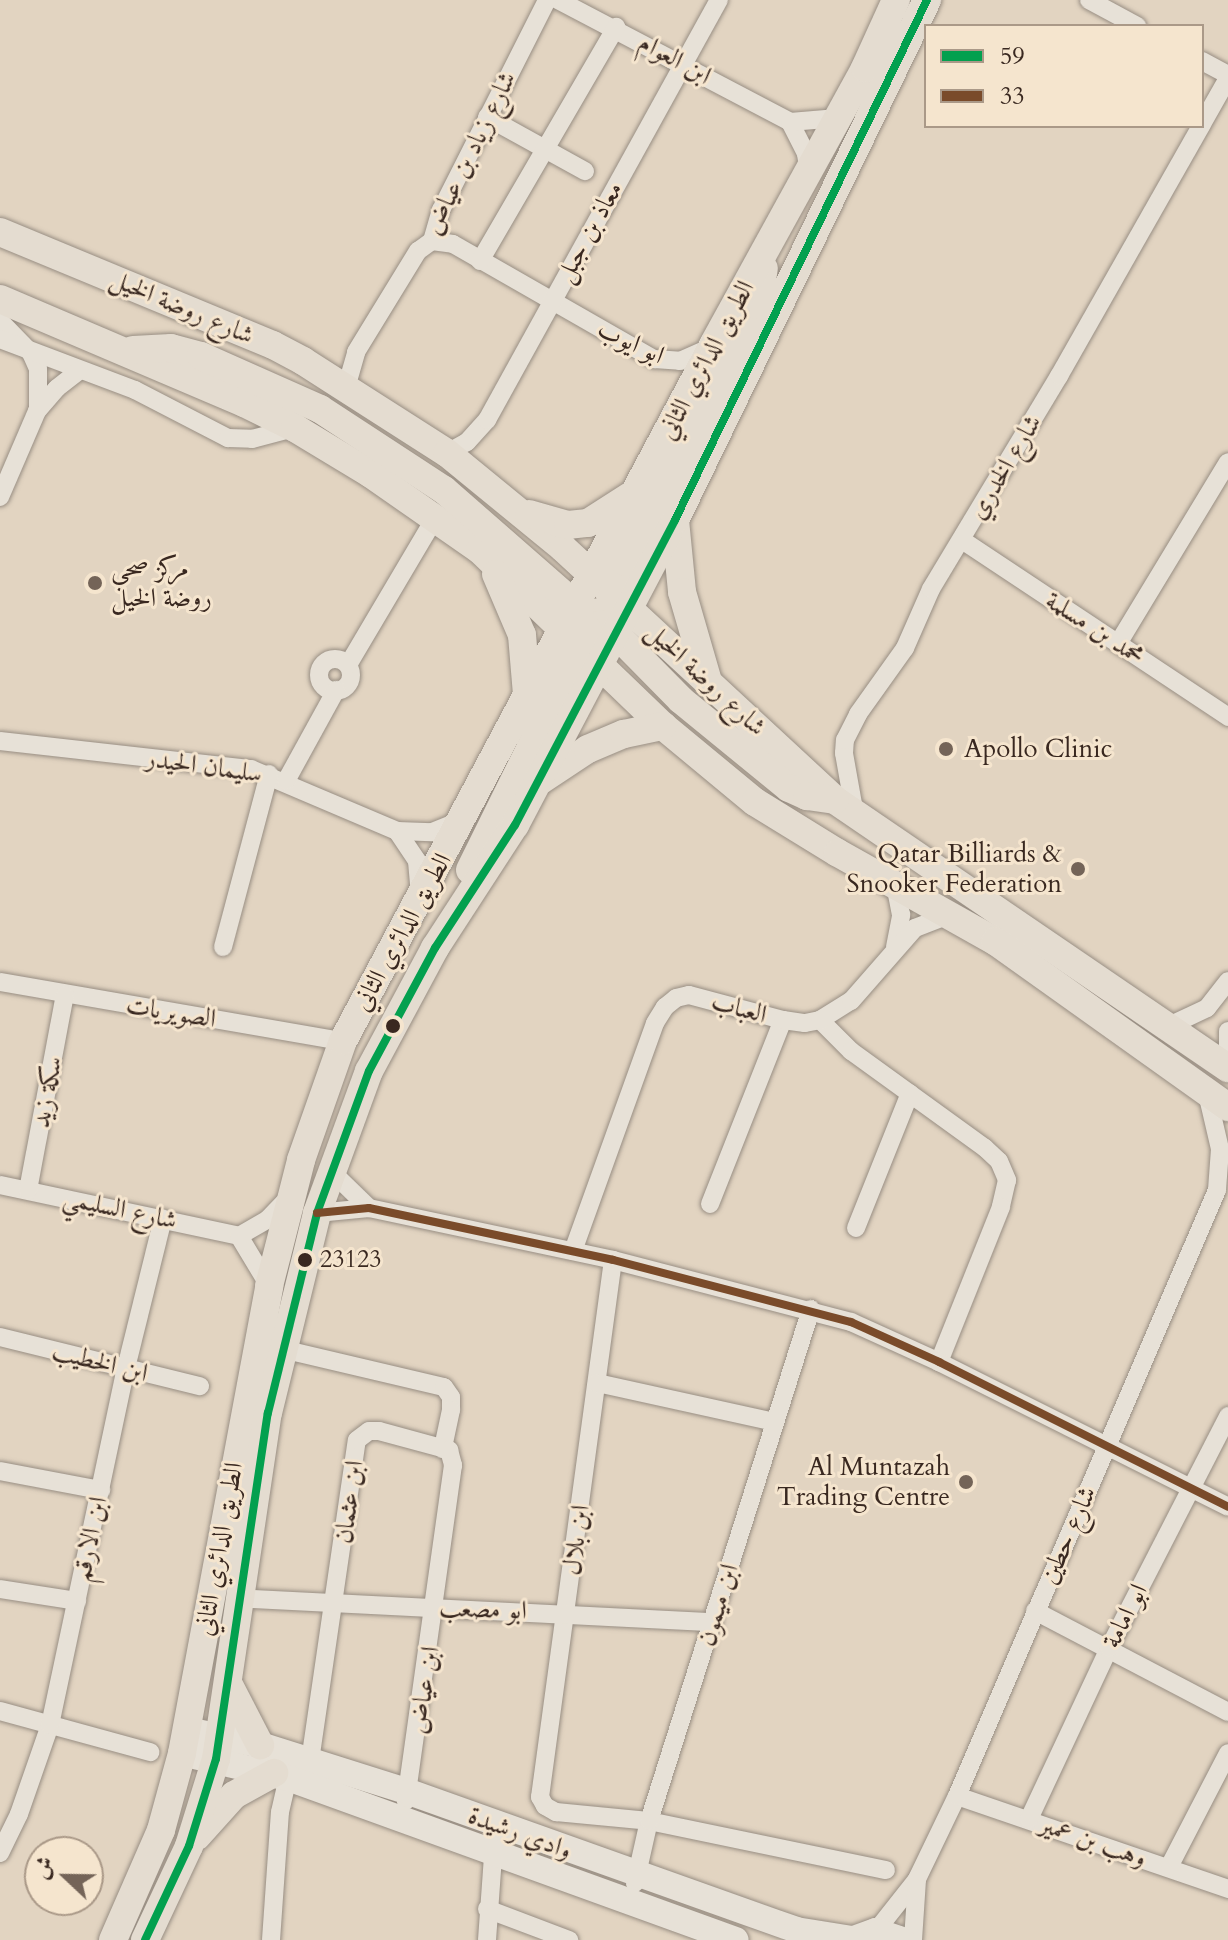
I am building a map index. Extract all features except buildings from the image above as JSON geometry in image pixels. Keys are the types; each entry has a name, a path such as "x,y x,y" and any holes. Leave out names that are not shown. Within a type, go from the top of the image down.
{"main road":[{"name":"الطريق الدائري الثاني","path":"145,1940 189,1846 219,1748 268,1413 282,1349 317,1213 369,1071 389,1029 453,920 515,825 537,783 596,619 637,491 838,118 896,0"},
{"name":"الطريق الدائري الثاني","path":"113,1940 161,1830 185,1741 269,1286 291,1194 343,1041 527,698 596,619 675,520 927,0"},
{"name":"شارع روضة الخيل","path":"0,232 247,333 303,361 447,453 522,512 596,619 663,726 723,778 777,817 952,914 1016,955 1218,1100"},
{"path":"453,920 483,839 758,305 764,272 763,255"},
{"name":"شارع روضة الخيل","path":"0,299 128,352 295,428 480,550 596,619 707,678 845,807 1228,1068"},
{"path":"128,352 144,347 171,348 201,356 254,376 320,409 444,490 596,619 681,700 789,788 845,807"},
{"path":"522,512 559,523 588,523 606,515 637,491"},
{"path":"675,520 687,614 707,678"},
{"path":"480,550 502,583 517,620 526,658 527,698"},
{"path":"537,783 588,749 624,734 663,726"},
{"path":"229,1684 260,1745"},
{"path":"189,1846 234,1795 281,1776"}],"street":[{"name":"شارع زياد بن عياض","path":"346,388 356,352 418,251 432,241 441,210 547,0"},
{"name":"ابن العوام","path":"558,0 616,27 790,122"},
{"name":"معاذ بن جبل","path":"447,453 467,442 487,420 719,0"},
{"path":"1089,0 1133,24"},
{"path":"480,261 616,27"},
{"path":"1204,62 1228,76"},
{"name":"شارع الخدري","path":"1204,120 1228,76"},
{"path":"487,117 585,171"},
{"path":"809,172 800,137 790,122 838,118"},
{"name":"شارع الخدري","path":"845,807 845,740 869,697 905,648 925,600 1199,128"},
{"name":"ابو ايوب","path":"432,241 453,244 663,362 692,357 713,345"},
{"path":"0,321 31,353 40,376 37,411"},
{"path":"0,339 164,403 228,438 252,439 295,428"},
{"path":"0,497 37,411 57,388 80,370"},
{"path":"1119,642 1228,462"},
{"path":"223,947 278,778 336,690 349,681 348,665 435,518"},
{"name":"محمد بن مسلمة","path":"962,540 1228,717"},
{"path":"336,690 320,681 321,667 335,659 348,665"},
{"name":"سليمان الحيدر","path":"0,741 241,767 278,778 397,831 432,832 464,819"},
{"path":"397,831 417,861 420,896"},
{"path":"895,884 901,915 895,947"},
{"path":"783,1020 805,1023 820,1020 851,1001 895,947 915,928 952,914"},
{"path":"1169,1026 1207,1008 1228,981"},
{"name":"الصويريات","path":"0,982 343,1041"},
{"name":"سكة زيد","path":"28,1190 65,995"},
{"name":"العباب","path":"573,1251 655,1023 665,1007 676,998 689,995 783,1020 710,1204"},
{"path":"820,1020 851,1051 985,1148 999,1161 1007,1180 1001,1207 939,1362"},
{"path":"1228,1031 1228,1068"},
{"path":"856,1228 910,1093"},
{"name":"شارع حطين","path":"860,1937 917,1879 957,1796 1222,1183 1218,1100"},
{"path":"332,1172 369,1208"},
{"name":"شارع السليمي","path":"0,1185 239,1236"},
{"path":"269,1286 239,1236 268,1219 291,1194"},
{"path":"317,1213 369,1208 613,1260 811,1309 878,1333 1228,1507"},
{"name":"ابن الارقم","path":"0,1853 19,1814 50,1725 126,1368 163,1219"},
{"name":"ابن بلال","path":"556,1812 545,1806 539,1787 613,1260"},
{"name":"ابن ميمون","path":"630,1901 649,1821 811,1309"},
{"name":"ابن الخطيب","path":"0,1337 200,1386"},
{"path":"282,1349 444,1387 451,1397 451,1410 443,1449"},
{"path":"597,1383 774,1422"},
{"name":"ابو امامة","path":"1029,1819 1109,1648 1228,1416"},
{"name":"ابن عثمان","path":"311,1751 357,1440 369,1431 379,1431 443,1449"},
{"name":"ابن عياض","path":"402,1818 409,1792 436,1607 453,1465 452,1455 443,1449"},
{"path":"0,1471 101,1490"},
{"path":"0,1589 77,1601"},
{"name":"ابو مصعب","path":"252,1599 565,1612 713,1622"},
{"path":"1035,1611 1228,1712"},
{"path":"0,1711 150,1752"},
{"name":"وادي رشيدة","path":"185,1741 219,1748 281,1776 402,1818 495,1837 638,1875 796,1930 902,1940"},
{"name":"وادي رشيدة","path":"219,1748 260,1745 311,1751 409,1792 630,1901 736,1940"},
{"path":"1169,1867 1228,1753"},
{"path":"271,1940 281,1776"},
{"name":"وهب بن عمير","path":"957,1796 1228,1889"},
{"name":"وادي رشيدة","path":"556,1812 649,1821 886,1870"},
{"path":"487,1940 487,1909 495,1837"},
{"name":"شارع حطين","path":"913,1940 917,1879"},
{"path":"487,1909 569,1940"}],"transit line":[{"name":"59","path":"145,1940 189,1846 216,1759 268,1413 317,1213 369,1071 435,948 515,825 675,520 927,0"},
{"name":"33","path":"317,1213 369,1208 613,1260 851,1322 939,1362 1228,1507"}],"place":[{"name":"مركز صحي روضة الخيل","path":"95,583"},
{"name":"Apollo Clinic","path":"946,749"},
{"name":"Qatar Billiards & Snooker Federation","path":"1078,869"},
{"name":"23123","path":"305,1260"},
{"name":"Al Muntazah Trading Centre","path":"966,1482"}]}
